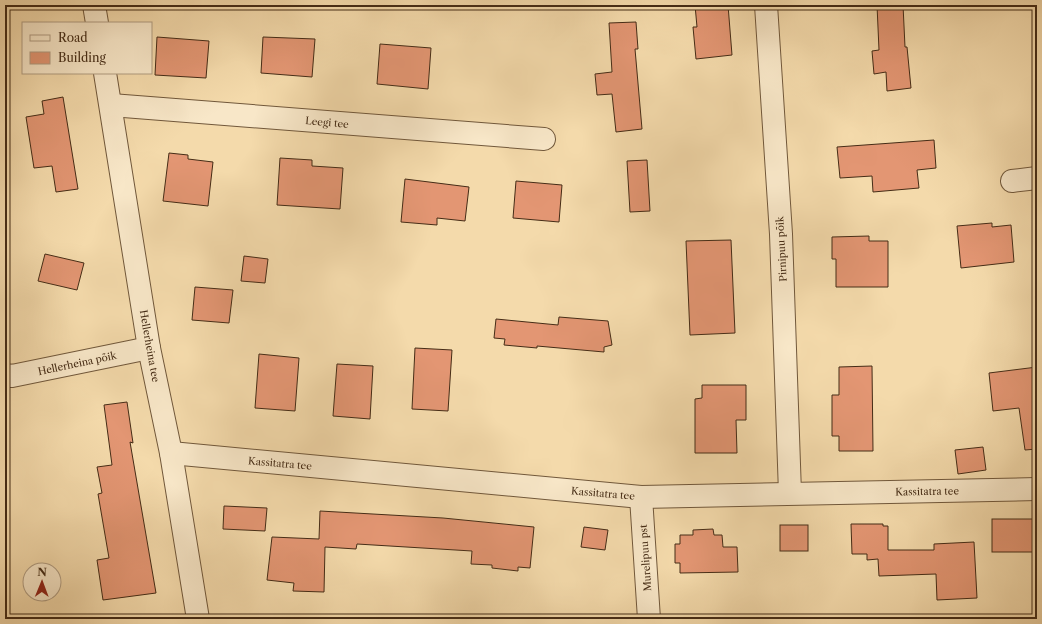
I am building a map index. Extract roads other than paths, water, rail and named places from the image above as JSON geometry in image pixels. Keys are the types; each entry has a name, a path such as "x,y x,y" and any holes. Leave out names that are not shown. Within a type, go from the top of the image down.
{"street":[{"path":"94,5 97,22"},
{"name":"Pirnipuu põik","path":"766,5 781,234 790,493"},
{"name":"Hellerheina tee","path":"105,74 149,348 171,453 198,619"},
{"name":"Leegi tee","path":"110,105 544,139"},
{"path":"1012,180 1037,178"},
{"name":"Hellerheina põik","path":"5,375 12,376 149,348"},
{"name":"Kassitatra tee","path":"171,453 641,496 1037,489"},
{"name":"Murelipuu pst","path":"641,496 649,619"}]}
